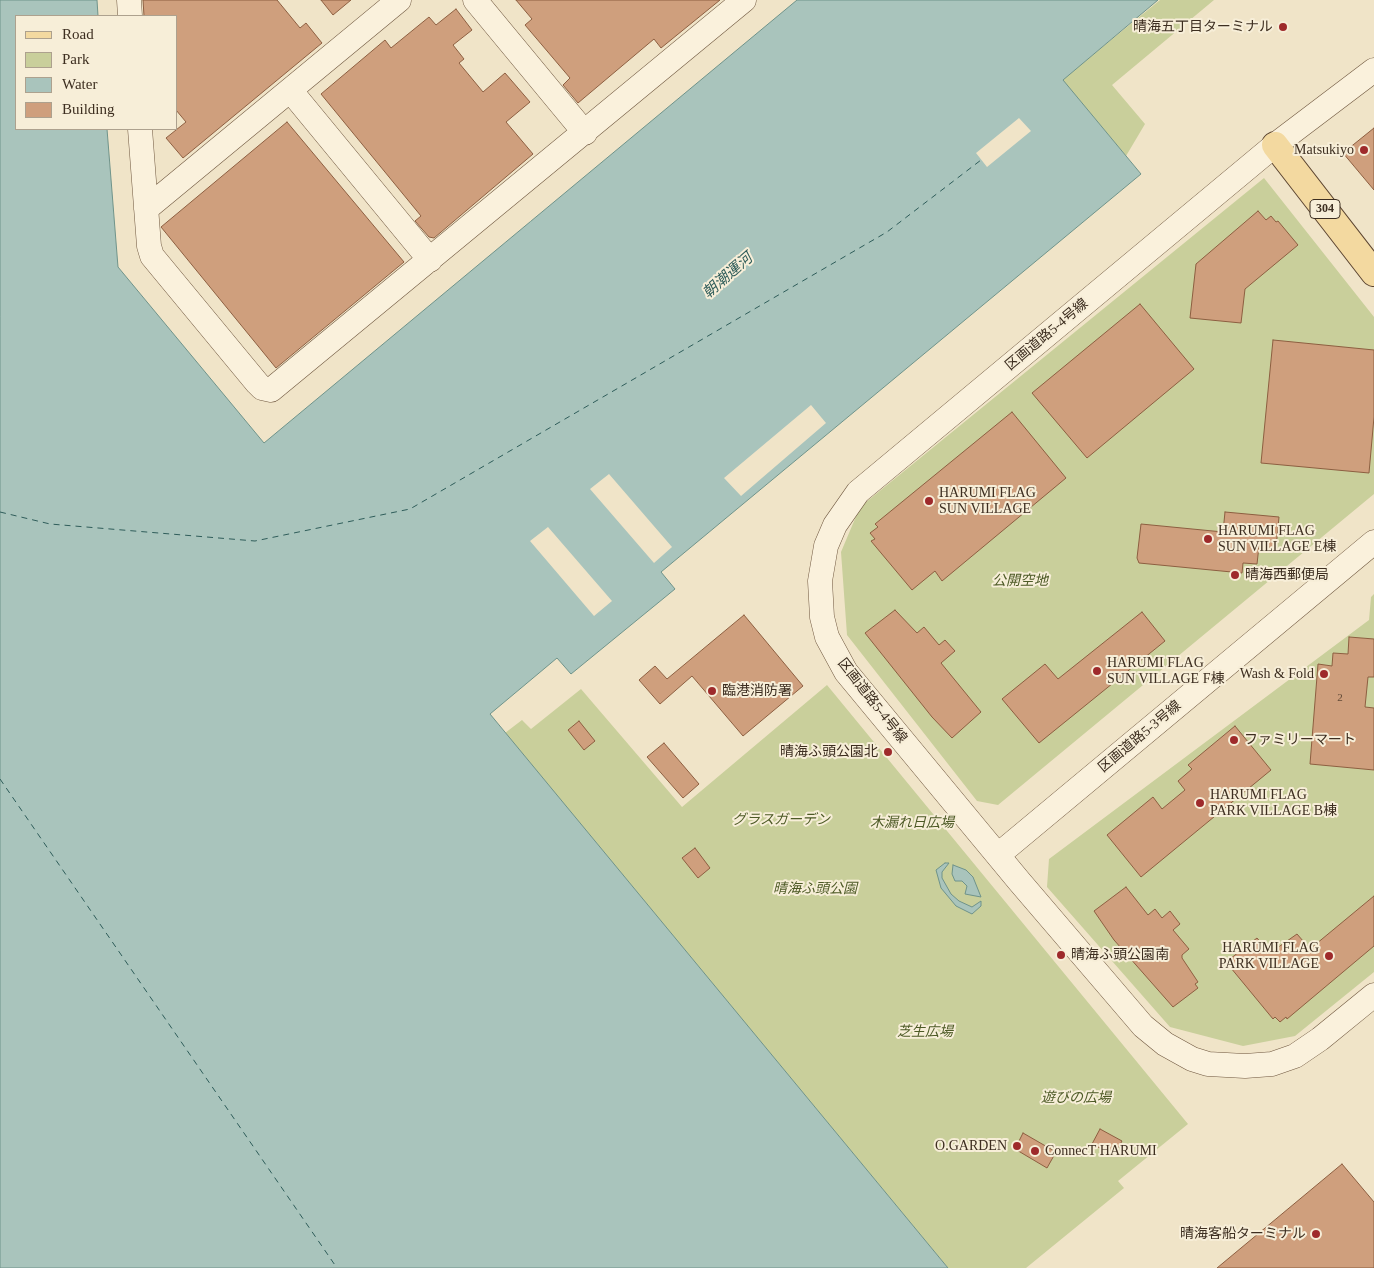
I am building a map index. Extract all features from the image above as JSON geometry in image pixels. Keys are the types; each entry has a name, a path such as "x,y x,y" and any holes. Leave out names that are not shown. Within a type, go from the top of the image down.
{"main road":[{"name":"304","path":"1275,145 1374,273"}],"street":[{"path":"129,0 130,15"},
{"path":"146,209 399,0"},
{"path":"475,0 585,133"},
{"path":"140,130 149,246 152,256 257,383 266,390 276,389 585,133 739,1"},
{"name":"区画道路5-4号線","path":"1374,70 1275,145 858,492 842,514 826,546 820,581 820,599 827,637 836,656 862,692 1143,1026 1165,1044 1192,1058 1228,1066 1272,1064 1295,1056 1320,1039 1374,995"},
{"path":"290,90 430,260"},
{"name":"区画道路5-3号線","path":"998,855 1374,542"}],"green space":[{"path":"1160,0 1214,0 1112,85 1145,124 1126,156 1062,80"},
{"name":"公開空地","path":"1264,178 1374,317 1374,494 998,805 977,801 847,635 841,552 860,507"},
{"path":"1374,594 1374,972 1295,1036 1243,1046 1170,1027 1047,887 1049,859 1369,620 1371,597"},
{"name":"晴海ふ頭公園","path":"827,685 1188,1124 1118,1181 1124,1188 1026,1268 948,1268 505,733 522,720 531,729 581,689 682,807"}],"water":[{"name":"朝潮運河","path":"0,0 97,0 98,15 15,15 15,130 107,130 118,267 264,443 797,0 1158,0 1063,80 1141,174 661,572 675,589 571,674 557,658 490,714 948,1268 0,1268"},
{"path":"945,863 949,863 942,872 942,878 951,894 959,901 972,907 981,901 981,906 972,914 956,906 941,888 936,870"},
{"path":"953,865 966,870 973,877 981,897 965,894 967,886 962,881 955,881 952,874"}],"pier":[{"path":"1019,118 1031,131 987,167 976,153"},
{"path":"811,405 826,423 741,496 724,478"},
{"path":"609,474 672,547 654,563 590,489"},
{"path":"548,527 612,601 594,616 530,541"}],"building":[{"path":"143,0 277,0 300,28 306,23 322,43 183,158 166,138 186,122 178,112 178,15 144,15"},
{"path":"321,0 351,0 333,15"},
{"path":"516,0 720,0 661,48 654,39 578,103 563,85 570,78 525,25 532,19"},
{"path":"456,9 472,30 453,45 464,59 459,63 483,92 505,73 530,102 506,122 533,154 434,238 429,237 415,221 421,216 321,94 385,40 391,48 429,17 436,25"},
{"path":"287,122 404,262 276,368 161,227"},
{"path":"1374,128 1374,190 1343,153"},
{"path":"1258,211 1266,220 1271,216 1276,222 1278,221 1298,245 1245,289 1241,323 1190,318 1196,264"},
{"path":"1140,304 1194,369 1087,458 1032,393"},
{"path":"1273,340 1374,350 1374,417 1369,473 1261,463"},
{"name":"HARUMI FLAG SUN VILLAGE","path":"1012,412 1066,478 942,581 935,571 912,590 871,541 875,539 870,533 878,527 875,524"},
{"name":"HARUMI FLAG SUN VILLAGE E棟","path":"1225,512 1279,517 1276,548 1259,546 1257,564 1243,563 1242,573 1139,563 1137,558 1141,524 1223,532"},
{"path":"895,610 917,633 924,627 939,645 945,640 955,651 941,663 981,712 952,738 932,717 865,633"},
{"name":"HARUMI FLAG SUN VILLAGE F棟","path":"1142,612 1165,641 1039,743 1002,699 1045,664 1058,679"},
{"path":"744,615 803,686 743,736 692,676 660,704 639,680 655,666 667,679"},
{"path":"1349,637 1374,639 1374,677 1368,677 1365,707 1374,708 1374,770 1310,764 1318,664 1332,666 1333,653 1348,654"},
{"path":"579,721 595,741 584,750 568,730"},
{"name":"HARUMI FLAG PARK VILLAGE B棟","path":"1235,726 1271,770 1141,877 1107,835 1153,797 1162,809 1185,790 1178,781 1192,769 1188,765"},
{"path":"664,743 699,784 683,798 647,757"},
{"path":"695,848 710,868 698,878 682,858"},
{"name":"HARUMI FLAG PARK VILLAGE","path":"1126,887 1148,915 1155,909 1162,918 1170,911 1180,924 1173,930 1189,949 1182,955 1182,958 1198,982 1195,984 1198,988 1173,1007 1114,940 1094,911"},
{"name":"HARUMI FLAG PARK VILLAGE","path":"1374,896 1374,946 1287,1019 1286,1017 1280,1022 1275,1017 1273,1019 1226,962 1257,938 1270,953 1297,934 1310,949"},
{"path":"1100,1129 1122,1141 1114,1155 1092,1144"},
{"name":"ConnecT HARUMI","path":"1023,1133 1056,1152 1047,1168 1015,1149"},
{"name":"晴海客船ターミナル","path":"1342,1164 1374,1202 1374,1268 1217,1268"}],"ferry route":[{"path":"0,512 50,524 255,541 410,509 887,232 981,160"},
{"path":"0,779 337,1268"}],"place":[{"name":"晴海五丁目ターミナル","path":"1283,27"},
{"name":"Matsukiyo","path":"1364,150"},
{"name":"HARUMI FLAG SUN VILLAGE","path":"929,501"},
{"name":"HARUMI FLAG SUN VILLAGE E棟","path":"1208,539"},
{"name":"晴海西郵便局","path":"1235,575"},
{"name":"HARUMI FLAG SUN VILLAGE F棟","path":"1097,671"},
{"name":"Wash & Fold","path":"1324,674"},
{"name":"臨港消防署","path":"712,691"},
{"name":"ファミリーマート","path":"1234,740"},
{"name":"晴海ふ頭公園北","path":"888,752"},
{"name":"HARUMI FLAG PARK VILLAGE B棟","path":"1200,803"},
{"name":"晴海ふ頭公園南","path":"1061,955"},
{"name":"HARUMI FLAG PARK VILLAGE","path":"1329,956"},
{"name":"O.GARDEN","path":"1017,1146"},
{"name":"ConnecT HARUMI","path":"1035,1151"},
{"name":"晴海客船ターミナル","path":"1316,1234"}],"park label":[{"name":"グラスガーデン","path":"781,820"},
{"name":"木漏れ日広場","path":"912,823"},
{"name":"芝生広場","path":"925,1032"},
{"name":"遊びの広場","path":"1076,1098"}]}
